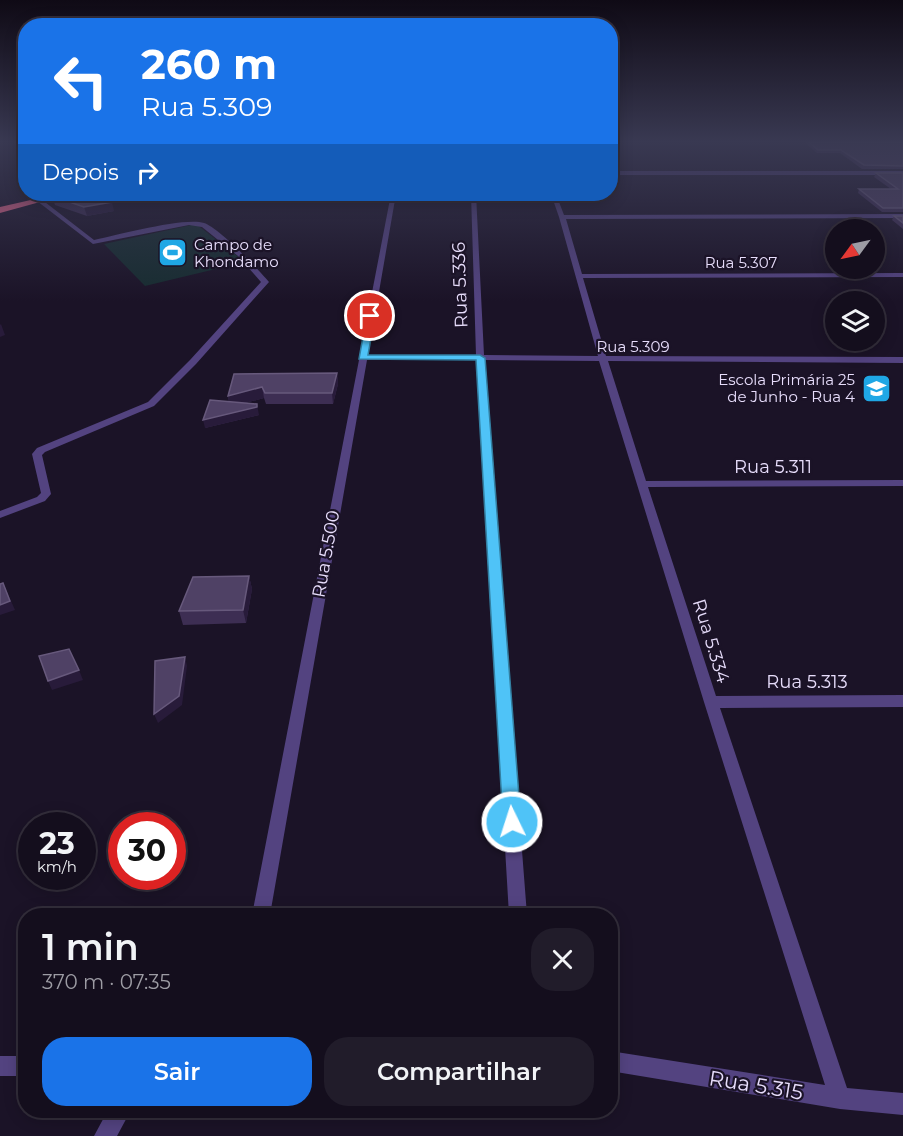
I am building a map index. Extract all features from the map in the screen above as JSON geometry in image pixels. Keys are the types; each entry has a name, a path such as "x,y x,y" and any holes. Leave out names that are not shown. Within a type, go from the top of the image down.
{"highway":[{"path":"0,208 24,201"},
{"path":"0,208 34,201"}],"street":[{"path":"0,515 41,499 45,494 37,454 41,450 151,404 193,362 265,282 240,255 204,225 189,223 93,242 40,201"},
{"name":"Rua 5.500","path":"262,908 392,201"},
{"name":"Rua 5.336","path":"473,201 480,358 518,908"},
{"name":"Rua 5.334","path":"556,201 603,360 711,702 840,1098"},
{"path":"562,217 903,216"},
{"name":"Rua 5.307","path":"579,276 903,275"},
{"name":"Rua 5.309","path":"362,357 903,360"},
{"name":"Rua 5.311","path":"642,484 903,483"},
{"name":"Rua 5.313","path":"711,702 903,700"},
{"name":"Rua 5.315","path":"618,1062 840,1098 903,1104"},
{"path":"0,1066 18,1066"},
{"path":"105,1136 115,1118"}],"green space":[{"name":"Campo de Khondamo","path":"196,224 245,262 145,286 104,244"}],"building":[{"path":"867,195 903,195 903,208 883,208"},
{"path":"67,201 112,202 84,207"},
{"path":"894,216 903,216 903,223"},
{"path":"337,373 332,393 265,393 262,387 228,396 234,374"},
{"path":"210,400 257,404 257,407 203,420"},
{"path":"249,576 243,610 179,611 193,577"},
{"path":"3,583 10,601 0,605 0,584"},
{"path":"69,649 79,670 48,681 39,656"},
{"path":"185,657 179,696 154,714 155,661"}],"place":[{"name":"Campo de Khondamo","path":"173,253"},
{"name":"Escola Primária 25 de Junho - Rua 4","path":"876,388"}],"route":[{"path":"370,316 362,357 480,358 512,822"}]}
